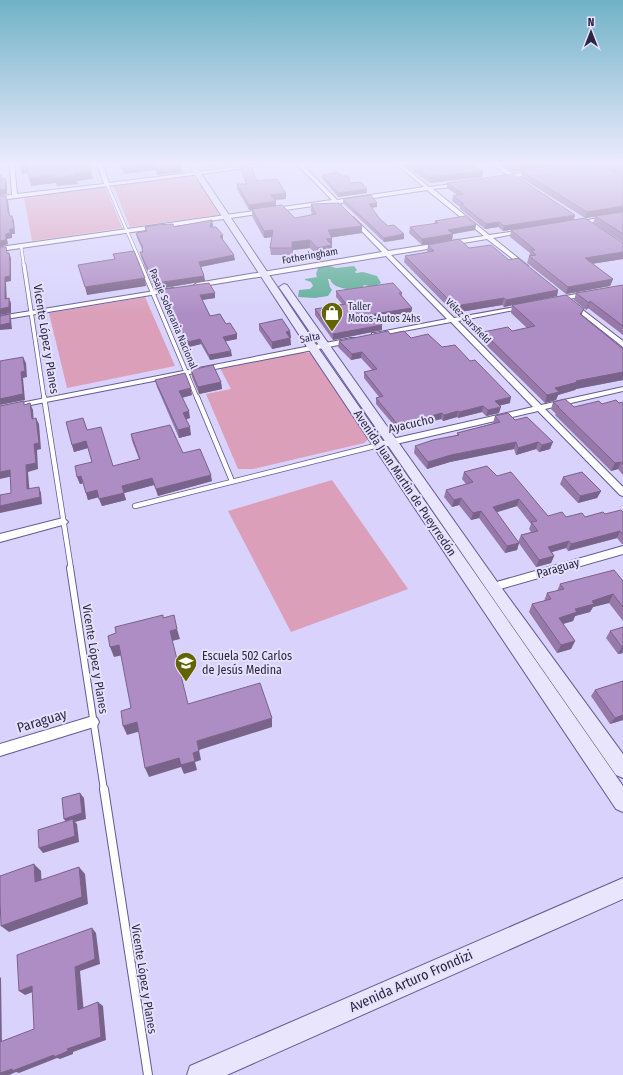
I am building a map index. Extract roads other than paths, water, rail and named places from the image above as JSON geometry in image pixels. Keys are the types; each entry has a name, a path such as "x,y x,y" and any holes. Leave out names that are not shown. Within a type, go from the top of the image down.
{"main road":[{"name":"Avenida Juan Martin de Pueyrredón","path":"227,213 385,444 623,802"},
{"name":"Avenida Juan Martin de Pueyrredón","path":"385,444 493,587 623,769"},
{"name":"Avenida Arturo Frondizi","path":"199,1075 623,888"}],"street":[{"path":"0,249 249,213"},
{"name":"Vélez Sarsfield","path":"348,213 623,493"},
{"path":"458,213 530,270"},
{"path":"569,224 623,215"},
{"path":"578,217 590,226"},
{"name":"Fotheringham","path":"189,287 533,230"},
{"path":"0,318 182,288"},
{"path":"550,301 562,296 594,292"},
{"path":"562,296 623,345"},
{"path":"370,336 535,304"},
{"name":"Salta","path":"0,409 355,339"},
{"name":"Ayacucho","path":"385,444 623,389"},
{"path":"0,538 63,522"},
{"name":"Paraguay","path":"493,587 623,550"},
{"name":"Paraguay","path":"0,750 94,722"}],"lane":[{"name":"Pasaje Soberania Nacional","path":"119,213 232,481"},
{"name":"Vicente López y Planes","path":"20,246 148,1075"},
{"name":"Ayacucho","path":"135,506 385,444"}],"place":[{"name":"Taller Motos-Autos 24hs","path":"332,332"},
{"name":"Escuela 502 Carlos de Jesús Medina","path":"186,682"}]}
